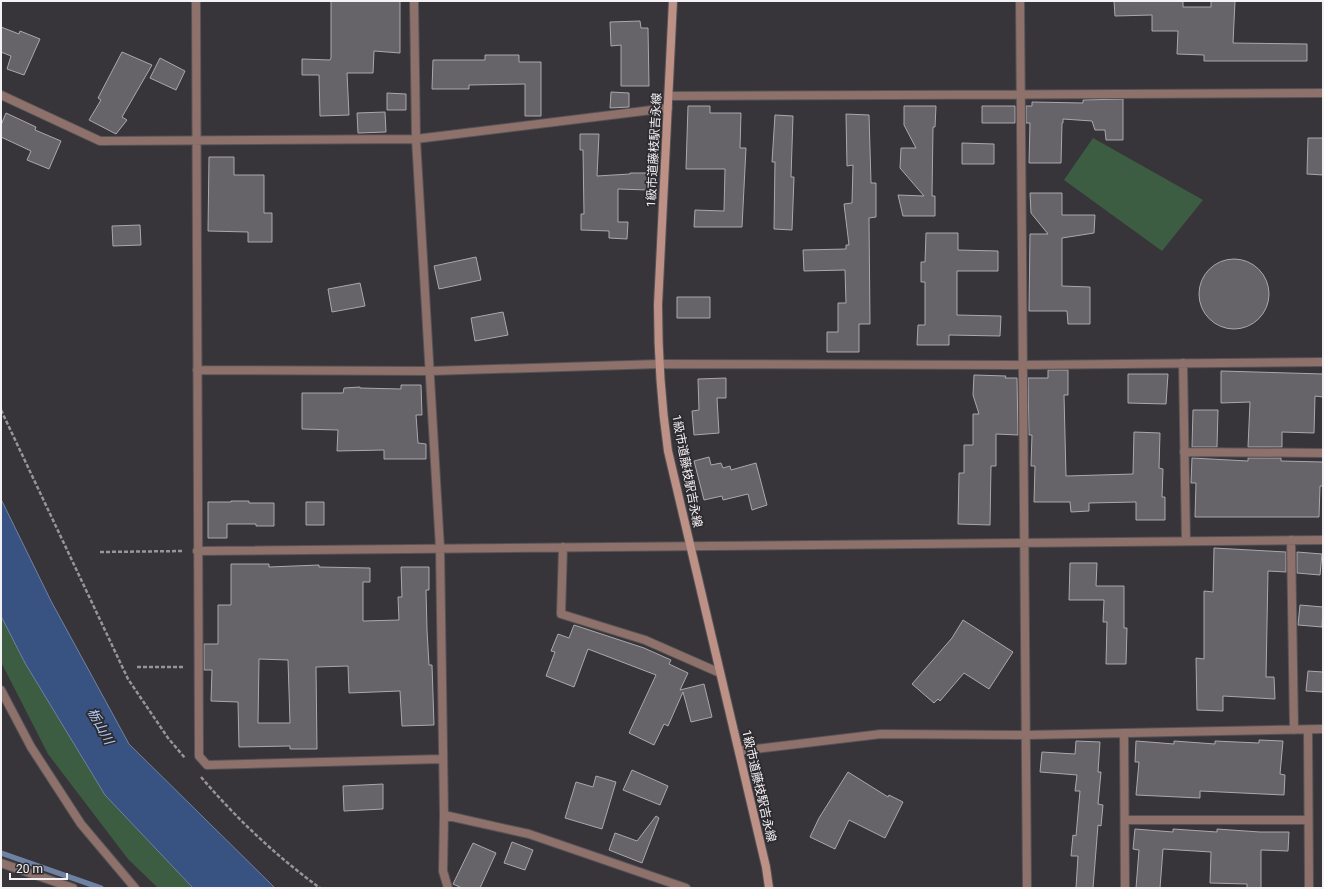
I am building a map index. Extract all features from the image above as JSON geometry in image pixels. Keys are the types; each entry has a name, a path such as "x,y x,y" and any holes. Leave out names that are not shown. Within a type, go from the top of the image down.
{"street":[{"path":"196,1 199,756 207,765 442,759"},
{"path":"414,1 416,139 431,371 440,548 444,815 443,871 448,888"},
{"name":"1級市道藤枝駅吉永線","path":"673,1 658,306 659,364 662,407 668,451 766,867 769,888"},
{"path":"1020,1 1022,365 1028,888"},
{"path":"669,96 1323,93"},
{"path":"1,95 100,140 416,139 668,108"},
{"path":"197,370 431,371 659,364 1022,365 1323,362"},
{"path":"1183,363 1186,541"},
{"path":"1184,452 1323,453"},
{"path":"1291,540 1294,730"},
{"path":"197,551 1323,540"},
{"path":"563,547 561,614 646,640 720,674"},
{"path":"1,690 30,747 81,824 136,888"},
{"path":"739,751 881,734 1124,733 1323,729"},
{"path":"1308,730 1309,888"},
{"path":"1124,733 1125,888"},
{"path":"444,815 529,834 686,888"},
{"path":"1125,820 1308,820"},
{"path":"1,863 73,888"}],"path":[{"path":"1,410 128,679 168,738 188,762"},
{"path":"100,552 197,551"},
{"path":"137,667 198,668"},
{"path":"198,773 228,809 288,865 320,888"}],"green space":[{"path":"1093,138 1203,200 1162,251 1064,180"},
{"path":"1,616 25,663 105,795 193,888 158,888 128,859 48,754 1,662"}],"water":[{"name":"栃山川","path":"1,499 51,601 129,744 275,888 193,888 105,795 25,663 1,616"}],"building":[{"path":"331,1 400,1 400,53 374,51 373,73 347,73 349,115 320,116 319,75 302,75 302,59 330,60 331,58"},
{"path":"1114,1 1183,1 1183,7 1211,7 1211,1 1235,1 1233,43 1307,44 1307,61 1204,61 1204,55 1177,54 1178,31 1152,31 1152,15 1115,16"},
{"path":"640,21 641,28 648,28 649,86 621,86 621,45 611,46 610,22"},
{"path":"1,27 19,34 20,31 40,39 24,75 7,69 11,56 1,52"},
{"path":"122,52 152,65 122,117 127,120 116,134 89,120 101,100 98,98"},
{"path":"485,55 519,55 519,62 541,62 541,116 525,116 525,84 469,85 469,89 432,89 433,60 485,60"},
{"path":"160,58 185,71 176,90 150,78"},
{"path":"611,92 629,93 629,107 610,108"},
{"path":"387,93 406,94 406,110 387,110"},
{"path":"1123,99 1123,140 1106,140 1105,130 1095,130 1092,121 1063,119 1061,163 1029,163 1030,123 1026,123 1026,106 1032,106 1032,102 1083,103 1083,100"},
{"path":"688,106 710,106 710,113 741,113 740,148 746,148 742,227 694,227 695,210 724,211 725,169 686,169"},
{"path":"904,106 936,106 935,127 933,127 932,196 935,196 935,216 903,216 898,195 924,196 900,168 901,148 916,148 904,125"},
{"path":"982,106 1015,106 1015,123 982,123"},
{"path":"385,112 386,132 358,133 357,113"},
{"path":"6,113 36,127 35,130 61,141 49,169 27,160 31,151 1,137 1,125"},
{"path":"846,114 869,115 871,183 876,183 876,217 869,218 870,324 859,324 859,352 827,352 827,332 838,332 838,303 846,303 845,270 804,271 803,250 846,249 846,245 849,245 844,204 852,203 853,165 847,166"},
{"path":"775,115 793,116 791,177 794,177 792,230 774,229 775,162 772,162"},
{"path":"580,134 599,134 597,176 649,173 648,190 618,189 618,222 628,222 627,239 609,238 609,231 581,230 581,214 584,214 583,150 580,150"},
{"path":"1308,138 1323,138 1323,175 1307,174"},
{"path":"962,143 994,144 994,164 962,164"},
{"path":"209,157 234,157 234,175 264,175 264,213 272,213 272,242 248,242 248,232 208,231"},
{"path":"1030,193 1062,193 1062,215 1095,215 1094,233 1062,238 1062,286 1090,287 1090,324 1068,324 1067,311 1029,311 1030,234 1048,234 1031,213"},
{"path":"140,225 141,245 113,246 112,226"},
{"path":"926,233 958,233 958,250 998,251 998,271 957,271 957,315 1001,316 1000,336 949,335 949,345 917,345 918,325 925,325 925,282 921,282 921,262 925,262"},
{"path":"476,257 481,280 439,289 434,266"},
{"path":"1234,259 1247,262 1259,269 1266,281 1269,294 1266,307 1259,319 1247,326 1234,329 1221,326 1209,319 1202,307 1199,294 1202,281 1209,269 1221,262"},
{"path":"360,283 365,306 332,312 328,289"},
{"path":"677,297 710,297 710,318 677,318"},
{"path":"503,312 508,335 475,341 471,318"},
{"path":"1048,370 1068,370 1068,395 1064,395 1066,476 1133,474 1134,432 1160,433 1159,468 1163,469 1162,497 1165,497 1165,520 1136,520 1136,502 1089,503 1089,511 1071,512 1070,502 1034,502 1035,466 1031,466 1032,435 1029,435 1028,378 1048,378"},
{"path":"1221,371 1323,374 1323,397 1315,396 1314,433 1282,432 1282,447 1248,447 1250,402 1221,403"},
{"path":"1128,374 1168,374 1166,404 1128,403"},
{"path":"974,375 1006,376 1005,378 1017,378 1018,435 996,434 996,466 991,466 990,525 958,524 959,473 964,473 964,445 973,445 973,414 979,414 973,395"},
{"path":"726,378 726,398 717,398 719,433 694,435 692,411 699,410 698,379"},
{"path":"401,385 421,385 422,415 416,415 418,443 426,444 426,459 384,459 384,450 337,451 338,430 302,429 302,393 343,393 344,388 360,387 401,389"},
{"path":"1193,410 1218,410 1217,447 1192,447"},
{"path":"709,457 711,465 721,463 723,468 730,466 731,470 756,463 767,505 752,510 748,494 723,500 722,496 704,500 694,461"},
{"path":"1192,458 1248,461 1248,458 1281,458 1281,461 1323,462 1323,486 1320,486 1319,517 1195,517 1196,483 1191,483"},
{"path":"231,501 274,503 274,526 256,526 256,524 227,524 227,538 208,538 208,502"},
{"path":"306,502 324,502 324,525 306,525"},
{"path":"1214,548 1286,552 1286,572 1268,571 1266,677 1274,677 1275,699 1223,696 1223,711 1197,710 1196,658 1204,659 1204,591 1213,592"},
{"path":"1297,552 1322,554 1320,575 1297,573"},
{"path":"1070,563 1097,563 1096,586 1124,586 1124,628 1127,628 1126,664 1106,664 1107,622 1103,622 1104,600 1069,600"},
{"path":"231,564 269,564 269,567 319,565 319,567 370,568 370,582 363,582 363,621 399,620 398,597 402,597 401,567 429,567 429,590 426,590 427,630 429,665 432,665 434,725 402,726 400,691 349,693 348,666 316,667 317,749 290,749 290,746 239,747 238,702 211,701 212,670 204,670 204,644 218,644 218,605 231,605","holes":["259,659 288,660 290,723 258,723"]},
{"path":"1300,605 1323,607 1322,627 1298,625"},
{"path":"963,620 1013,652 989,689 964,673 940,701 938,699 934,703 912,684 952,638"},
{"path":"574,625 644,648 671,660 669,664 688,673 680,690 704,684 712,717 691,722 683,692 668,726 664,724 654,745 629,733 656,675 588,649 574,687 546,676 555,652 551,651 558,634 569,638"},
{"path":"1308,671 1323,672 1323,692 1306,691"},
{"path":"1259,740 1283,741 1280,774 1285,775 1284,795 1200,791 1200,798 1136,795 1139,762 1135,762 1136,741 1174,744 1174,741 1215,744 1215,741 1259,743"},
{"path":"1076,741 1100,742 1098,772 1101,772 1098,804 1103,805 1101,826 1098,825 1093,888 1076,888 1078,856 1071,856 1073,835 1076,836 1080,791 1075,791 1077,775 1040,772 1042,752 1075,754"},
{"path":"632,770 668,786 660,805 623,790"},
{"path":"848,772 888,797 889,795 903,802 885,838 849,820 835,849 810,837 819,818"},
{"path":"596,776 616,782 602,829 565,818 576,782 593,787"},
{"path":"383,784 383,809 344,811 343,786"},
{"path":"656,816 659,818 642,863 609,850 615,833 637,841"},
{"path":"1135,829 1173,832 1173,829 1217,832 1217,829 1260,832 1289,832 1288,851 1261,850 1261,888 1247,888 1247,884 1210,883 1211,852 1163,849 1160,888 1136,888 1139,850 1133,849"},
{"path":"512,842 533,850 525,870 504,863"},
{"path":"473,843 496,853 480,888 462,888 453,884"}],"waterway":[{"path":"1,853 101,888"}]}
